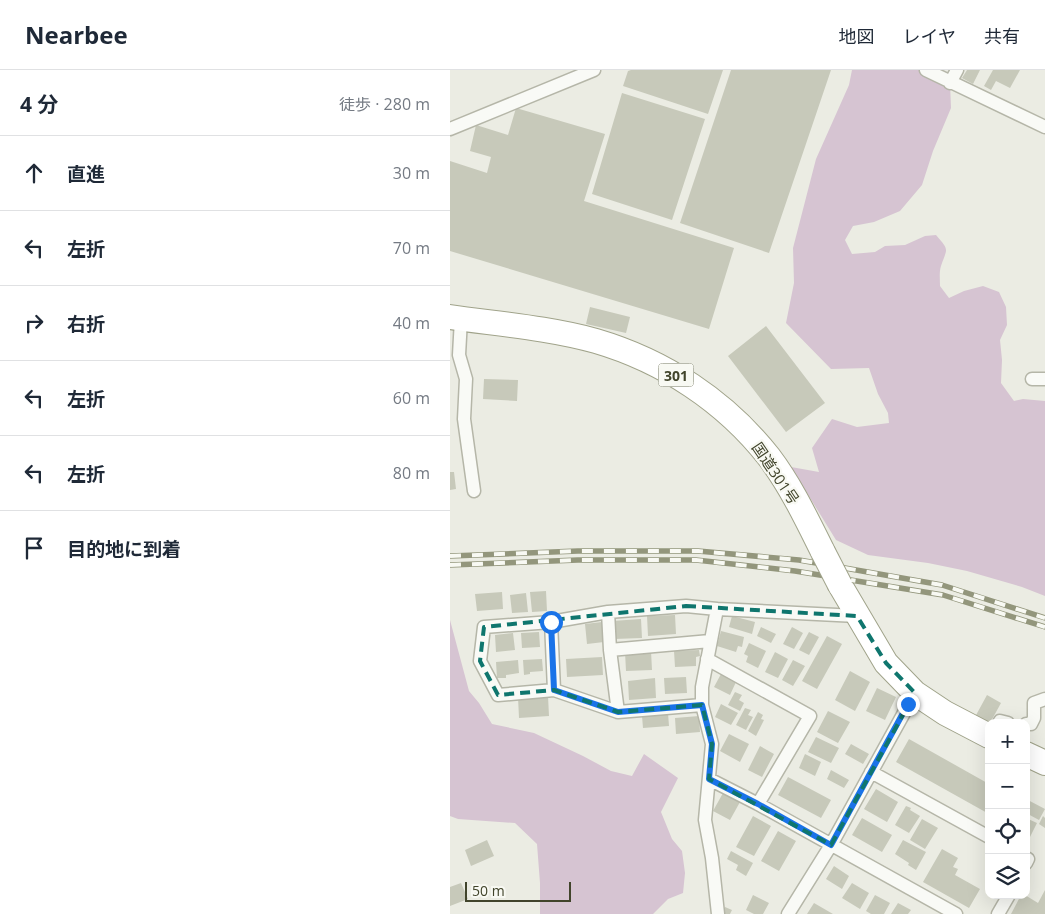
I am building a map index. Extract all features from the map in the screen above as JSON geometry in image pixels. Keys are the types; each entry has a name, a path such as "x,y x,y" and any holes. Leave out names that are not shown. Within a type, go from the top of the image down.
{"highway":[{"name":"国道301号","path":"455,318 529,328 595,341 635,355 686,381 713,401 744,428 769,458 797,502 857,616 886,662 914,693 945,714 985,734"},
{"path":"1030,756 1045,763"}],"street":[{"path":"450,129 594,70"},
{"path":"926,70 1045,127"},
{"path":"950,83 957,70"},
{"path":"455,318 459,355 466,379 464,419 474,491"},
{"path":"702,705 618,712 554,690 498,695 480,661 484,627 551,622 608,612 686,606 717,610 857,616"},
{"path":"717,610 702,687 702,705 712,744 705,820 712,858 718,914"},
{"path":"608,612 610,650 618,712"},
{"path":"551,622 554,690"},
{"path":"610,650 710,641"},
{"path":"707,659 810,716 758,804"},
{"path":"788,914 831,845 914,693"},
{"path":"1030,724 1034,718 1034,703 1045,698"},
{"path":"871,772 985,835"},
{"path":"709,779 758,804 956,914"},
{"path":"998,914 1006,899"}],"highlighted area":[{"path":"686,606 857,616 886,663 915,693 831,845 709,779 712,744 702,705 618,712 554,690 498,695 480,661 484,627"}],"shaded area":[{"path":"852,70 926,70 950,83 951,108 933,151 922,185 900,211 874,222 853,226 845,240 852,254 875,252 885,246 905,245 925,236 936,235 944,244 946,250 940,268 940,286 949,298 964,291 983,286 999,292 1006,307 1007,325 1000,340 1002,360 1001,383 1014,401 1023,399 1045,401 1045,596 1022,587 967,571 928,563 868,555 836,540 791,467 819,472 812,448 832,419 857,427 889,423 888,413 878,394 869,368 831,369 786,323 794,283 793,248 816,159 849,85"},
{"path":"450,620 469,691 492,724 534,733 611,771 632,776 644,754 678,778 661,812 672,839 682,851 685,873 683,893 668,899 653,914 540,914 537,844 515,823 458,819 450,816"}],"building":[{"path":"723,70 708,114 623,86 628,71"},
{"path":"731,70 831,70 769,253 680,223"},
{"path":"967,70 980,70 973,84 962,78"},
{"path":"993,70 1020,70 1010,88 996,81 991,90 984,86"},
{"path":"622,93 705,119 672,220 592,194"},
{"path":"516,108 605,134 584,201 734,248 709,329 450,251 450,161 487,173 491,157 470,151 476,125 508,135"},
{"path":"590,307 630,317 626,333 586,324"},
{"path":"766,326 825,403 786,432 728,356"},
{"path":"484,379 518,380 517,401 483,399"},
{"path":"450,472 454,472 456,489 450,490"},
{"path":"546,591 547,611 532,612 530,592"},
{"path":"502,592 503,609 477,611 475,594"},
{"path":"526,593 528,612 512,613 510,595"},
{"path":"675,615 676,634 648,636 647,616"},
{"path":"732,616 755,622 752,634 729,627"},
{"path":"641,619 642,638 614,639 612,621"},
{"path":"602,622 604,642 587,644 585,624"},
{"path":"761,627 776,634 771,643 757,636"},
{"path":"792,627 803,633 794,649 783,644"},
{"path":"721,631 744,637 742,647 738,646 736,652 717,646"},
{"path":"539,632 540,647 522,648 521,633"},
{"path":"809,632 819,637 809,655 799,650"},
{"path":"513,633 515,650 496,652 495,635"},
{"path":"827,636 842,644 817,689 802,681"},
{"path":"749,643 766,651 758,668 746,662 748,656 744,654"},
{"path":"699,650 700,656 696,657 696,666 675,667 674,651"},
{"path":"651,651 652,670 626,671 625,652"},
{"path":"775,652 788,659 778,678 765,672"},
{"path":"602,657 603,675 567,677 566,659"},
{"path":"542,659 543,671 530,672 530,674 524,675 523,660"},
{"path":"518,660 519,673 506,675 506,678 497,678 496,662"},
{"path":"793,660 805,666 793,686 782,680"},
{"path":"850,671 870,682 855,711 835,700"},
{"path":"721,674 736,682 730,695 714,687"},
{"path":"686,677 687,693 665,694 664,678"},
{"path":"655,678 656,698 629,700 628,681"},
{"path":"877,688 896,697 885,720 866,711"},
{"path":"735,692 742,695 739,700 744,703 740,711 728,705"},
{"path":"987,695 1001,703 992,719 985,719 985,721 975,717"},
{"path":"548,696 549,716 519,718 518,697"},
{"path":"721,704 738,713 731,725 715,717"},
{"path":"745,708 751,710 748,715 753,717 746,730 736,725"},
{"path":"828,711 850,722 838,743 817,732"},
{"path":"758,712 763,715 761,719 764,720 756,736 748,731"},
{"path":"668,713 669,726 643,728 642,716"},
{"path":"699,716 700,732 676,734 675,718"},
{"path":"729,734 749,744 740,762 720,751"},
{"path":"816,737 839,748 831,763 808,752"},
{"path":"909,739 985,782 985,812 896,762"},
{"path":"851,744 869,754 863,764 845,754"},
{"path":"760,746 774,754 762,777 748,770"},
{"path":"805,754 821,762 815,776 799,768"},
{"path":"831,770 849,780 844,788 827,779"},
{"path":"788,777 831,800 821,818 778,795"},
{"path":"876,789 898,802 887,822 864,809"},
{"path":"723,793 740,802 730,820 713,811"},
{"path":"1030,801 1045,809 1039,820 1030,815"},
{"path":"906,806 920,816 909,833 895,825"},
{"path":"753,816 771,826 754,856 736,847"},
{"path":"1043,816 1045,818 1045,828 1039,824"},
{"path":"862,818 892,835 882,852 852,835"},
{"path":"922,819 938,828 925,849 910,840"},
{"path":"1030,820 1037,823 1030,837"},
{"path":"778,831 796,841 779,871 761,861"},
{"path":"487,840 494,856 471,866 465,850"},
{"path":"903,840 926,852 916,870 895,854"},
{"path":"942,849 958,858 953,867 958,869 955,875 980,889 969,908 923,882"},
{"path":"731,851 753,863 746,876 736,870 738,865 727,859"},
{"path":"834,866 849,876 842,889 826,879"},
{"path":"461,883 468,899 450,906 450,887"},
{"path":"852,883 869,893 860,909 842,898"},
{"path":"1045,890 1045,914 1011,914 1019,899 1030,898 1038,903"},
{"path":"753,895 769,903 763,914 754,914 746,910"},
{"path":"875,895 890,903 884,914 871,914 866,911"},
{"path":"814,903 833,914 807,914"},
{"path":"898,903 911,910 908,914 891,914"},
{"path":"725,907 732,910 730,914 721,914"}],"railway":[{"path":"450,556 578,551 698,551 799,560 942,585 1045,618"},
{"path":"450,565 578,560 696,560 795,571 943,595 1045,627"}],"route":[{"path":"551,622 554,690 618,712 702,705 712,744 709,779 831,845 908,704"}]}
